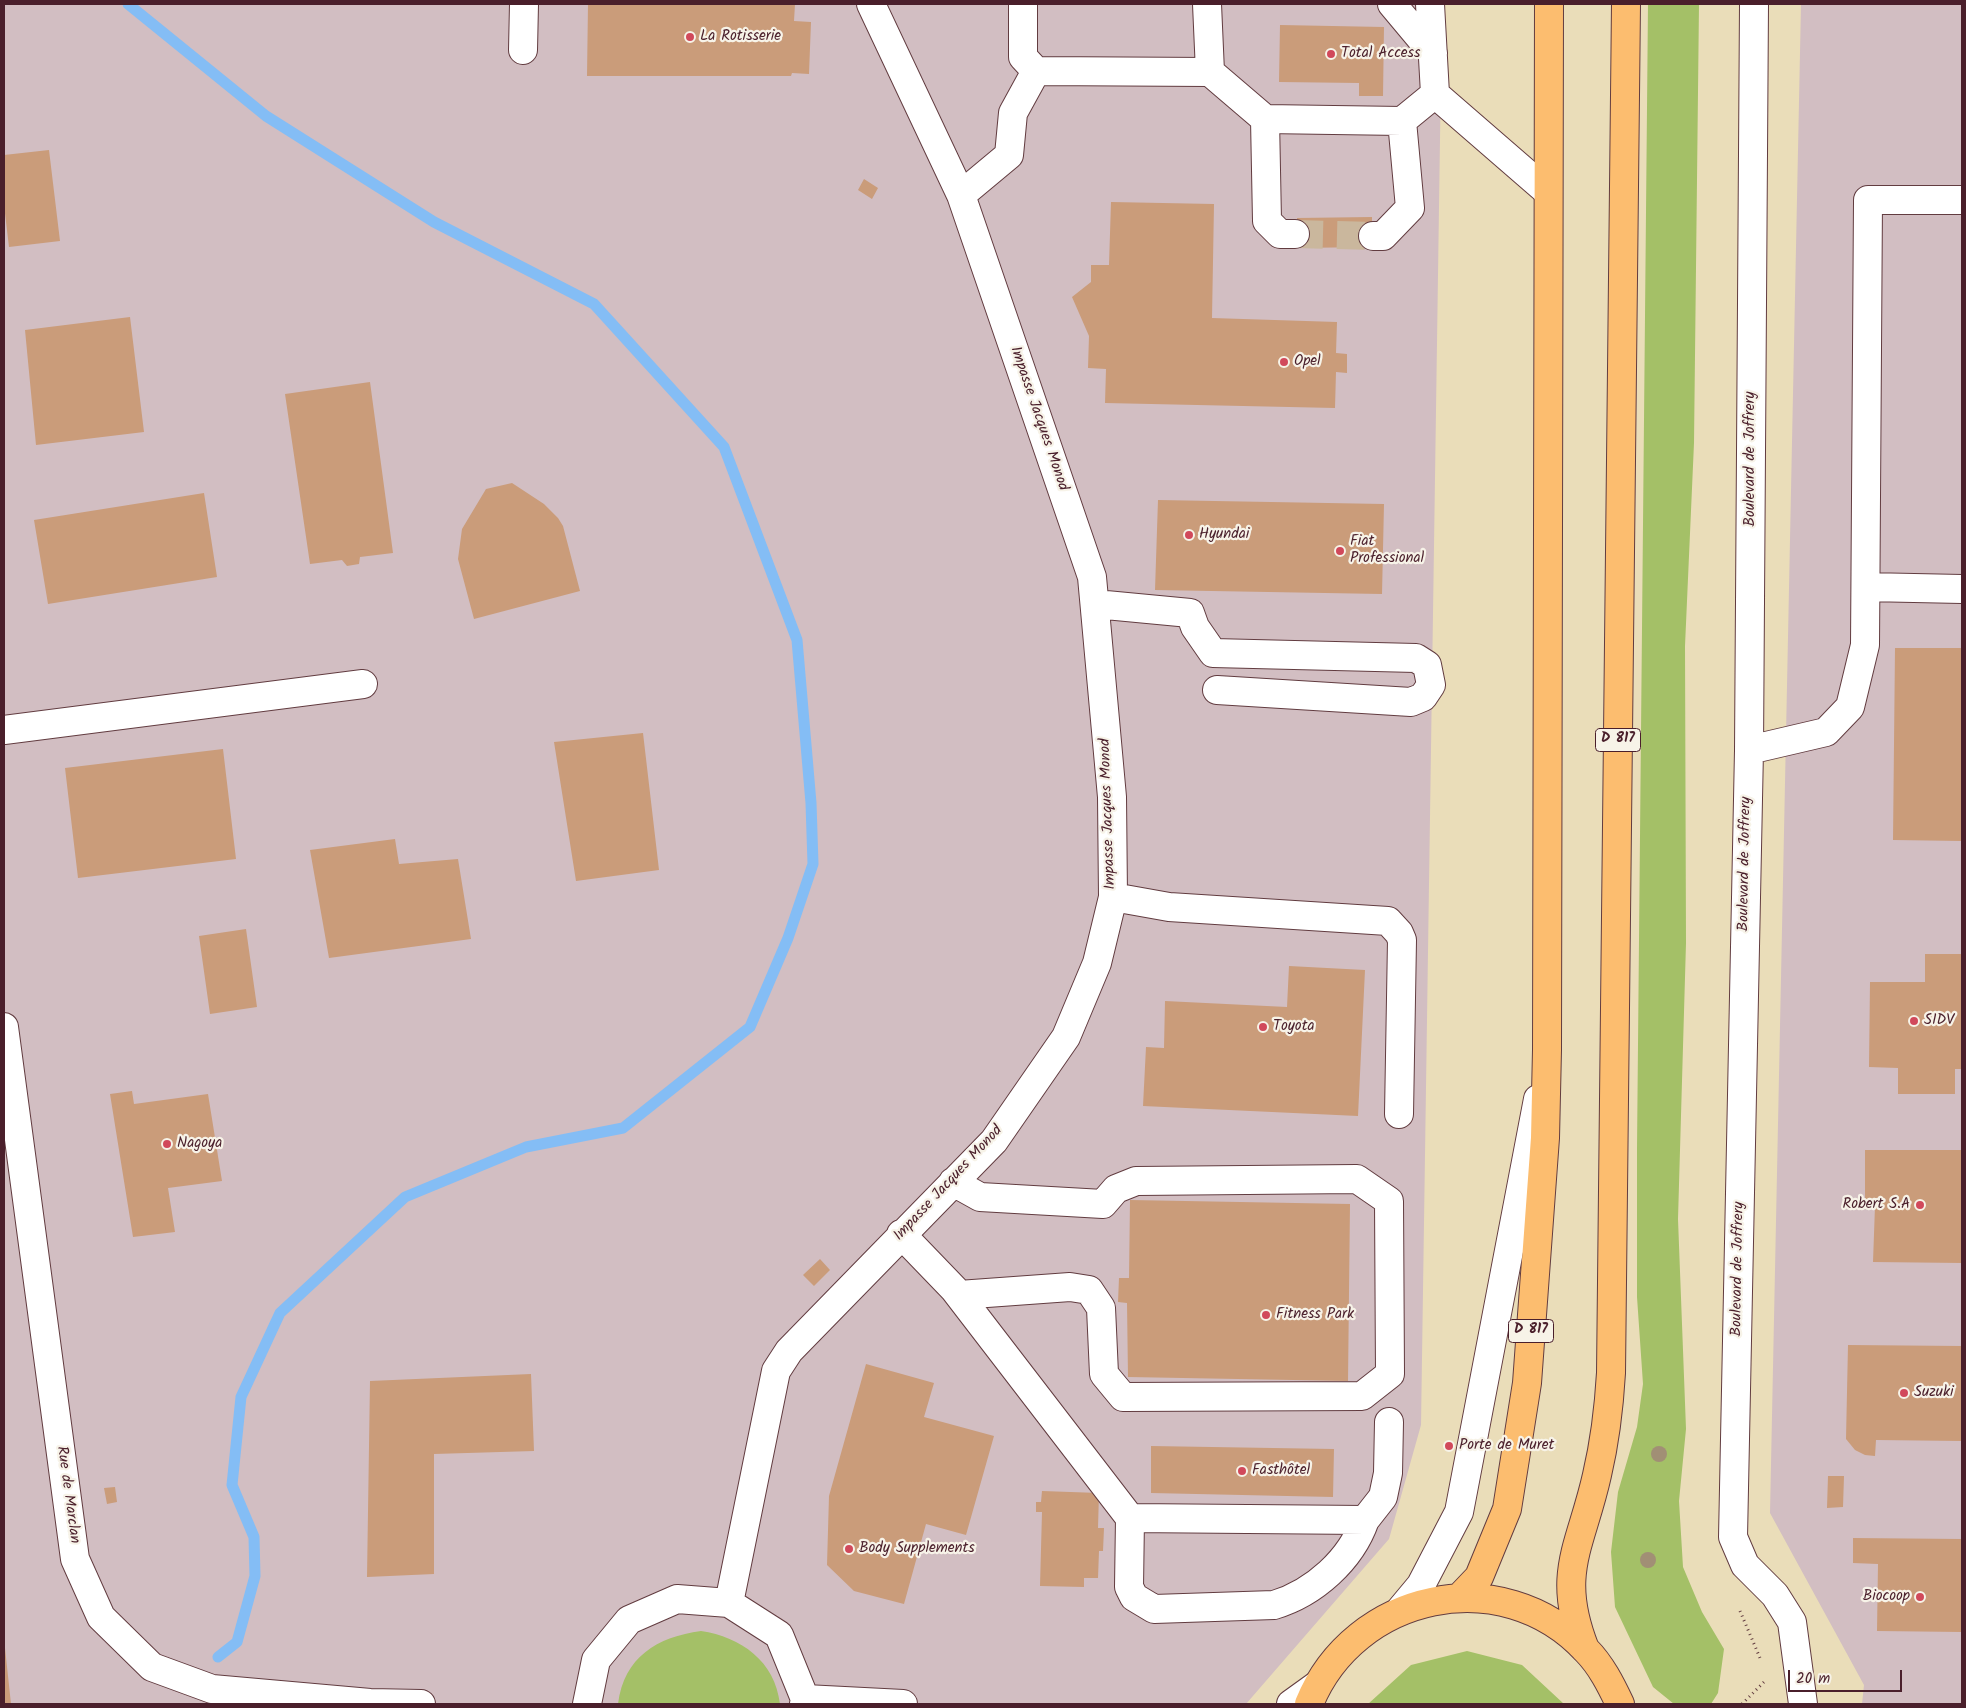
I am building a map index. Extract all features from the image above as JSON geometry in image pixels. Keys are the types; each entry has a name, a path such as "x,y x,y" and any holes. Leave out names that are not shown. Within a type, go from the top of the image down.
{"main road":[{"name":"D 817","path":"1459,1598 1479,1577 1507,1509 1526,1393 1545,1138 1547,1050 1549,4"},
{"name":"D 817","path":"1585,1649 1572,1606 1572,1561 1597,1475 1606,1429 1611,1372 1626,4"},
{"path":"1313,1695 1338,1654 1367,1628 1402,1609 1430,1601 1459,1598 1505,1602 1549,1620 1585,1649 1606,1675 1621,1704"}],"street":[{"path":"523,50 524,4"},
{"name":"Impasse Jacques Monod","path":"729,1603 776,1371 788,1351 994,1141 1066,1037 1096,963 1113,897 1112,797 1092,577 961,195 872,4"},
{"path":"1023,4 1023,57 1036,71 1210,72 1265,119 1402,121 1435,94"},
{"path":"1207,4 1210,72"},
{"path":"1392,4 1433,53"},
{"path":"1409,4 1433,53"},
{"path":"1430,4 1435,94 1548,192"},
{"name":"Boulevard de Joffrery","path":"1754,4 1748,750 1734,1537 1745,1565 1775,1595 1792,1622 1803,1704"},
{"path":"961,195 1009,155 1013,113 1036,71"},
{"path":"1265,119 1267,222 1280,234 1295,234"},
{"path":"1372,236 1383,236 1410,208 1402,121"},
{"path":"1748,750 1826,732 1850,707 1865,644 1868,200 1962,200"},
{"path":"1866,587 1962,589"},
{"path":"1095,604 1190,614 1213,653 1416,658 1427,665 1431,685 1424,697 1411,702 1218,690"},
{"path":"4,730 363,684"},
{"path":"1113,897 1169,906 1388,922 1400,933 1402,940 1399,1114"},
{"name":"Rue de Marclan","path":"4,1027 75,1559 101,1617 152,1666 212,1690 298,1700 420,1704"},
{"name":"D 817","path":"1402,1609 1421,1585 1459,1512 1547,1050"},
{"path":"953,1182 980,1197 1103,1204 1116,1189 1136,1181 1357,1180 1389,1202 1390,1374 1362,1396 1123,1397 1104,1374 1102,1308 1089,1290 1070,1287 959,1295"},
{"path":"901,1234 959,1295 1130,1518 1129,1587 1134,1597 1154,1609 1274,1605 1306,1592 1335,1567 1359,1535 1365,1520 1383,1497 1388,1473 1389,1422"},
{"path":"1130,1518 1365,1520"},
{"path":"587,1704 596,1660 629,1620 677,1599 729,1603 779,1635 804,1702 903,1704"},
{"path":"1291,1704 1313,1695"}],"shaded area":[{"path":"4,4 1442,4 1421,1425 1389,1539 1246,1704 4,1704"},
{"path":"1801,4 1962,4 1962,1704 1862,1704 1864,1685 1770,1513"}],"green space":[{"path":"1648,4 1699,4 1694,443 1685,646 1686,943 1678,1219 1686,1429 1679,1501 1683,1567 1702,1612 1724,1649 1718,1693 1711,1704 1674,1704 1653,1687 1615,1607 1611,1552 1618,1492 1637,1427 1643,1384 1637,1297 1637,1148"},
{"path":"701,1631 730,1639 754,1654 771,1675 777,1689 780,1704 618,1704 621,1688 627,1674 645,1652 670,1638"},
{"path":"1467,1651 1522,1665 1564,1704 1368,1704 1411,1665"}],"building":[{"name":"La Rotisserie","path":"588,4 795,4 794,21 811,22 809,74 792,73 791,76 587,76"},
{"name":"Total Access","path":"1280,25 1384,27 1383,96 1359,96 1359,83 1279,82"},
{"path":"49,150 60,241 9,247 4,205 4,155"},
{"path":"864,179 878,188 872,199 858,190"},
{"path":"1111,202 1214,204 1212,318 1337,322 1336,353 1347,354 1347,373 1336,372 1335,408 1105,403 1106,369 1088,368 1089,336 1072,297 1091,282 1091,265 1109,265"},
{"path":"1372,217 1372,247 1297,248 1297,218"},
{"path":"130,317 144,432 36,445 25,330"},
{"path":"370,382 393,553 360,557 359,564 347,566 342,560 310,564 285,394"},
{"path":"512,483 544,504 558,518 563,526 580,591 474,619 458,559 462,529 486,489"},
{"path":"204,493 217,577 48,604 34,520"},
{"path":"1158,500 1384,504 1382,594 1155,590"},
{"path":"1895,648 1962,648 1962,841 1893,840"},
{"path":"643,733 659,870 576,881 554,742"},
{"path":"223,749 236,859 78,878 65,768"},
{"path":"395,839 399,864 458,859 471,939 329,958 310,850"},
{"path":"246,929 257,1007 210,1014 199,936"},
{"path":"1925,954 1962,954 1962,1069 1955,1069 1955,1094 1898,1094 1898,1068 1869,1067 1870,982 1925,982"},
{"name":"Toyota","path":"1289,966 1365,970 1358,1116 1143,1106 1146,1047 1164,1048 1165,1001 1287,1007"},
{"name":"Nagoya","path":"132,1091 134,1104 208,1094 222,1181 168,1188 175,1232 133,1237 110,1094"},
{"path":"1865,1150 1962,1150 1962,1263 1873,1262 1875,1206 1865,1206"},
{"path":"1130,1200 1350,1204 1348,1381 1128,1377 1127,1303 1118,1302 1119,1278 1129,1278"},
{"path":"820,1259 830,1270 814,1286 803,1275"},
{"name":"Suzuki","path":"1848,1345 1962,1346 1962,1441 1876,1440 1875,1456 1865,1455 1855,1450 1846,1439"},
{"path":"866,1364 934,1383 924,1417 994,1436 966,1535 926,1524 904,1604 854,1591 827,1565 829,1496"},
{"path":"531,1374 534,1451 434,1454 434,1574 367,1577 370,1381"},
{"name":"Fasthôtel","path":"1151,1446 1334,1449 1333,1497 1151,1493"},
{"path":"1828,1476 1844,1476 1843,1507 1827,1508"},
{"path":"115,1487 117,1502 107,1504 104,1488"},
{"path":"1042,1491 1099,1493 1098,1528 1104,1528 1103,1551 1099,1551 1098,1578 1084,1578 1084,1587 1040,1586 1042,1512 1036,1512 1036,1502 1041,1502"},
{"name":"Biocoop","path":"1853,1538 1962,1539 1962,1632 1877,1631 1878,1564 1853,1563"},
{"path":"5,1648 11,1704 4,1704"}],"waterway":[{"path":"128,4 266,116 434,222 594,304 724,447 797,640 811,803 813,864 788,938 750,1027 623,1128 526,1147 405,1197 280,1313 241,1397 232,1485 254,1537 255,1576 237,1642 218,1657"}],"tunnel":[{"path":"1295,234 1373,236"}],"place":[{"name":"La Rotisserie","path":"690,37"},
{"name":"Total Access","path":"1331,54"},
{"name":"Opel","path":"1284,362"},
{"name":"Hyundai","path":"1189,535"},
{"name":"Fiat Professional","path":"1340,551"},
{"name":"SIDV","path":"1914,1021"},
{"name":"Toyota","path":"1263,1027"},
{"name":"Nagoya","path":"167,1144"},
{"name":"Robert S.A","path":"1920,1205"},
{"name":"Fitness Park","path":"1266,1315"},
{"name":"Suzuki","path":"1904,1393"},
{"name":"Porte de Muret","path":"1449,1446"},
{"name":"Fasthôtel","path":"1242,1471"},
{"name":"Body Supplements","path":"849,1549"},
{"name":"Biocoop","path":"1920,1597"}]}
